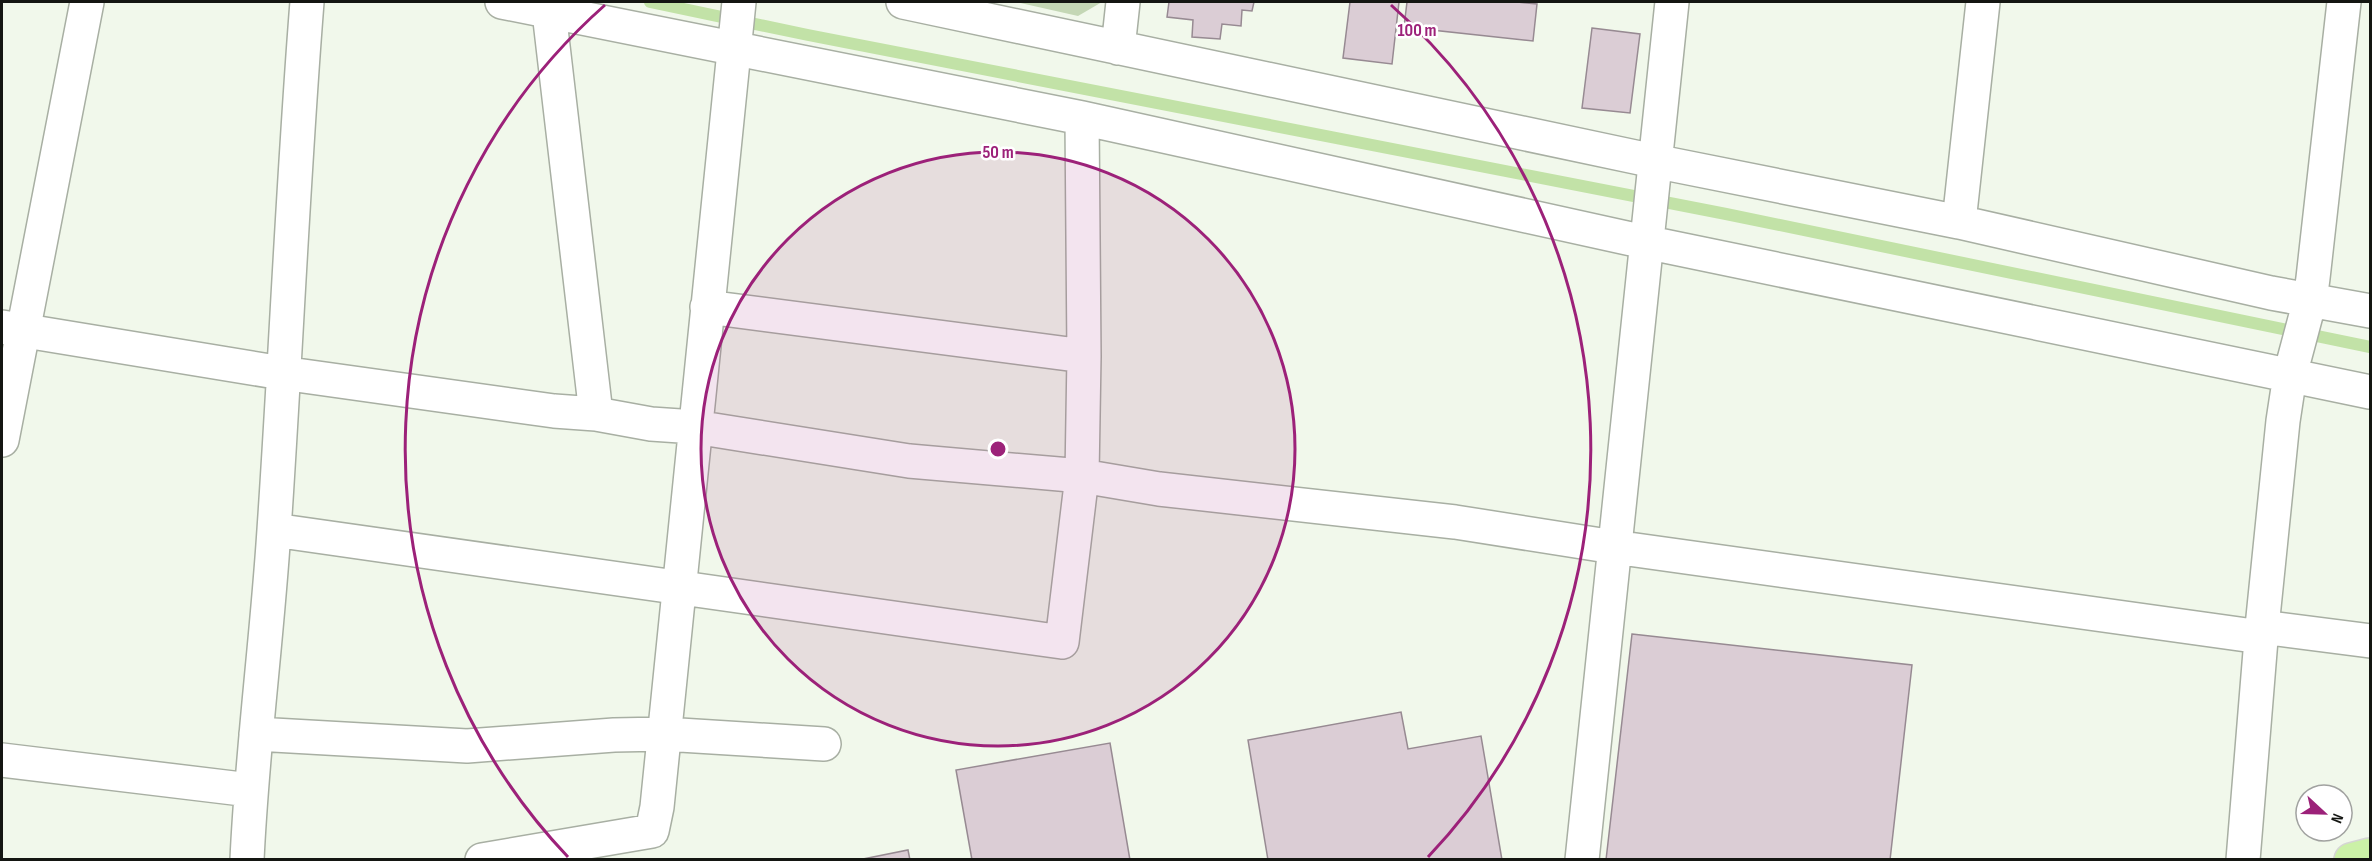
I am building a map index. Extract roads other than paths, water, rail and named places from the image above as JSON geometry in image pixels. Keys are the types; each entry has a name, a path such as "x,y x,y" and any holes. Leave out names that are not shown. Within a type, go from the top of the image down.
{"main road":[{"path":"2351,860 2370,855"}],"street":[{"path":"2,440 13,329 87,2"},
{"path":"247,860 250,790 274,530 282,373 307,2"},
{"path":"502,2 1082,118 1645,242 2370,392"},
{"path":"482,860 652,831 657,807 739,2"},
{"path":"903,2 1654,161 1959,222 2310,300 2370,311"},
{"path":"1118,48 1123,2"},
{"path":"1582,860 1645,242 1672,2"},
{"path":"1959,222 1983,2"},
{"path":"2243,860 2283,421 2290,375 2310,300 2344,2"},
{"path":"549,12 596,414"},
{"path":"274,530 1062,642 1082,476 1084,356 1082,118"},
{"path":"707,307 1084,356"},
{"path":"13,329 282,373 554,411 695,427 909,462 1082,476 1170,490 1455,522 1614,547 2262,632 2370,641"},
{"path":"256,734 467,746 614,735 664,734 824,744"},
{"path":"2,760 250,790"}],"waterway":[{"path":"650,2 808,35 1726,214 2370,347"}]}
